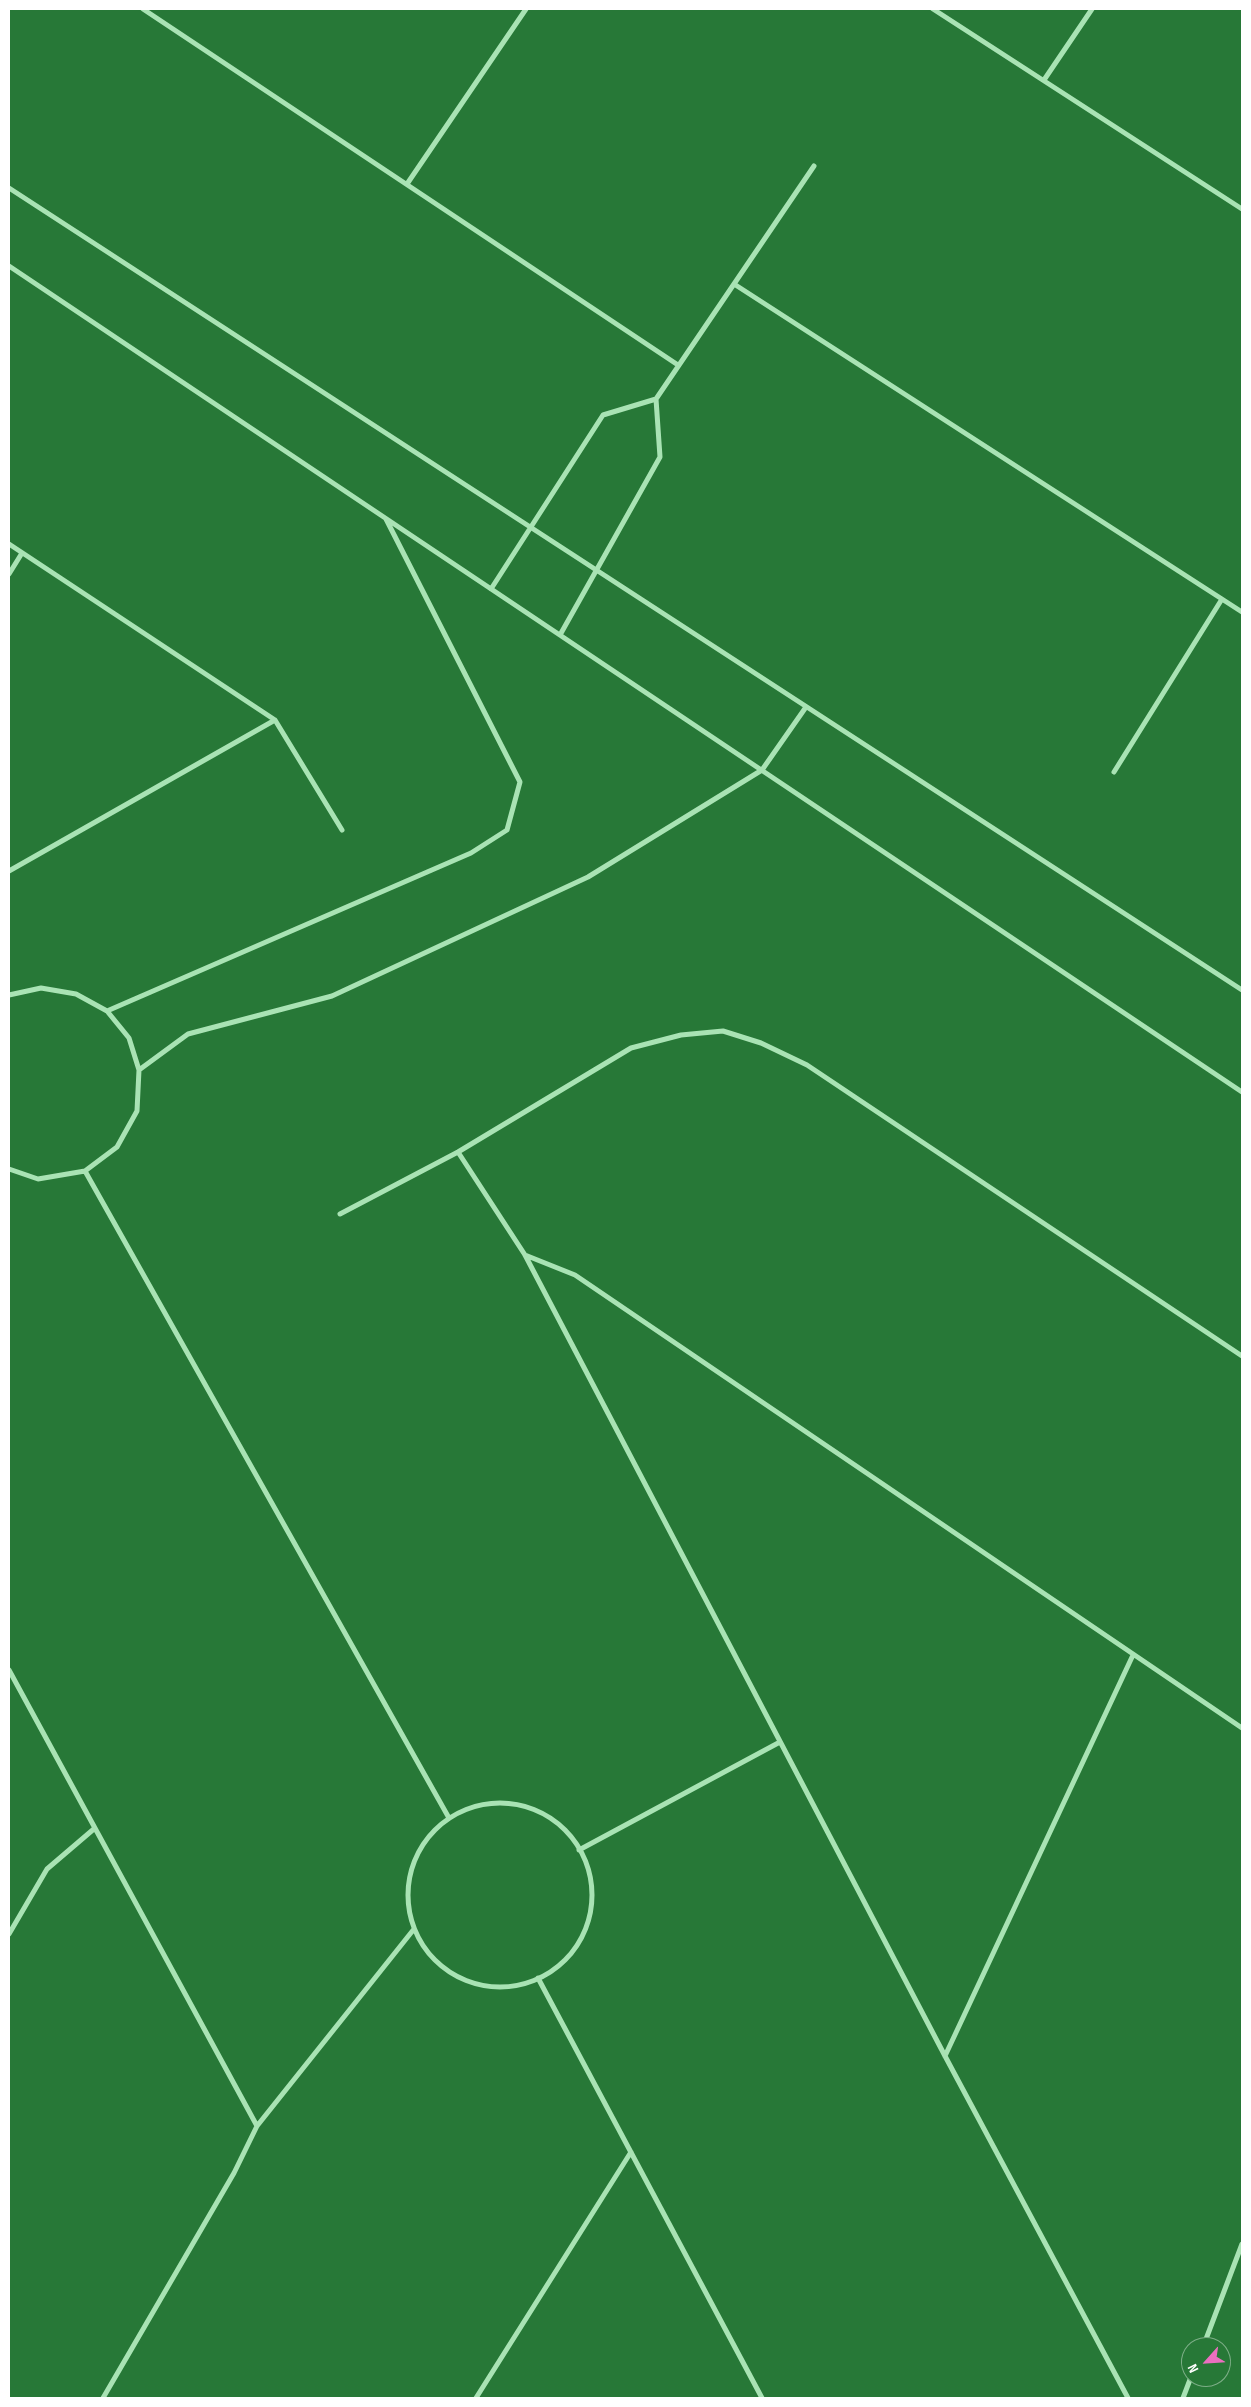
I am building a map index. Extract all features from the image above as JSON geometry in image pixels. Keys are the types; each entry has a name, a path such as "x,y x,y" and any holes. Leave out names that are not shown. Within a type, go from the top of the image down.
{"street":[{"path":"143,9 678,365"},
{"path":"407,184 526,9"},
{"path":"933,9 1242,209"},
{"path":"1044,80 1092,9"},
{"path":"560,635 660,457 656,399 814,166"},
{"path":"9,188 1242,990"},
{"path":"9,266 1242,1092"},
{"path":"734,284 1242,612"},
{"path":"491,589 603,415 656,399"},
{"path":"107,1011 471,853 506,830 520,782 386,519"},
{"path":"9,544 275,720 342,830"},
{"path":"9,574 22,553"},
{"path":"1114,772 1222,599"},
{"path":"139,1070 188,1034 332,996 588,877 762,770 806,707"},
{"path":"9,871 275,720"},
{"path":"9,995 41,988 76,994 107,1011 128,1038 139,1070 137,1111 117,1147 85,1171 38,1179 9,1169"},
{"path":"340,1214 458,1152 631,1048 681,1035 723,1031 761,1043 807,1065 1242,1356"},
{"path":"458,1152 525,1255 945,2056 1128,2398"},
{"path":"85,1171 449,1818"},
{"path":"525,1255 576,1275 1242,1728"},
{"path":"945,2056 1133,1655"},
{"path":"9,1670 257,2126"},
{"path":"579,1850 780,1742"},
{"path":"514,1803 544,1814 570,1835 579,1850 586,1862 592,1894 587,1925 572,1954 548,1975 518,1986 485,1987 455,1976 430,1956 414,1928 407,1897 412,1865 428,1836 449,1818 482,1804 514,1803"},
{"path":"9,1934 46,1869 95,1828"},
{"path":"103,2398 234,2173 257,2126 414,1928"},
{"path":"538,1978 762,2398"},
{"path":"476,2398 631,2152"},
{"path":"1207,2337 1242,2244"}]}
